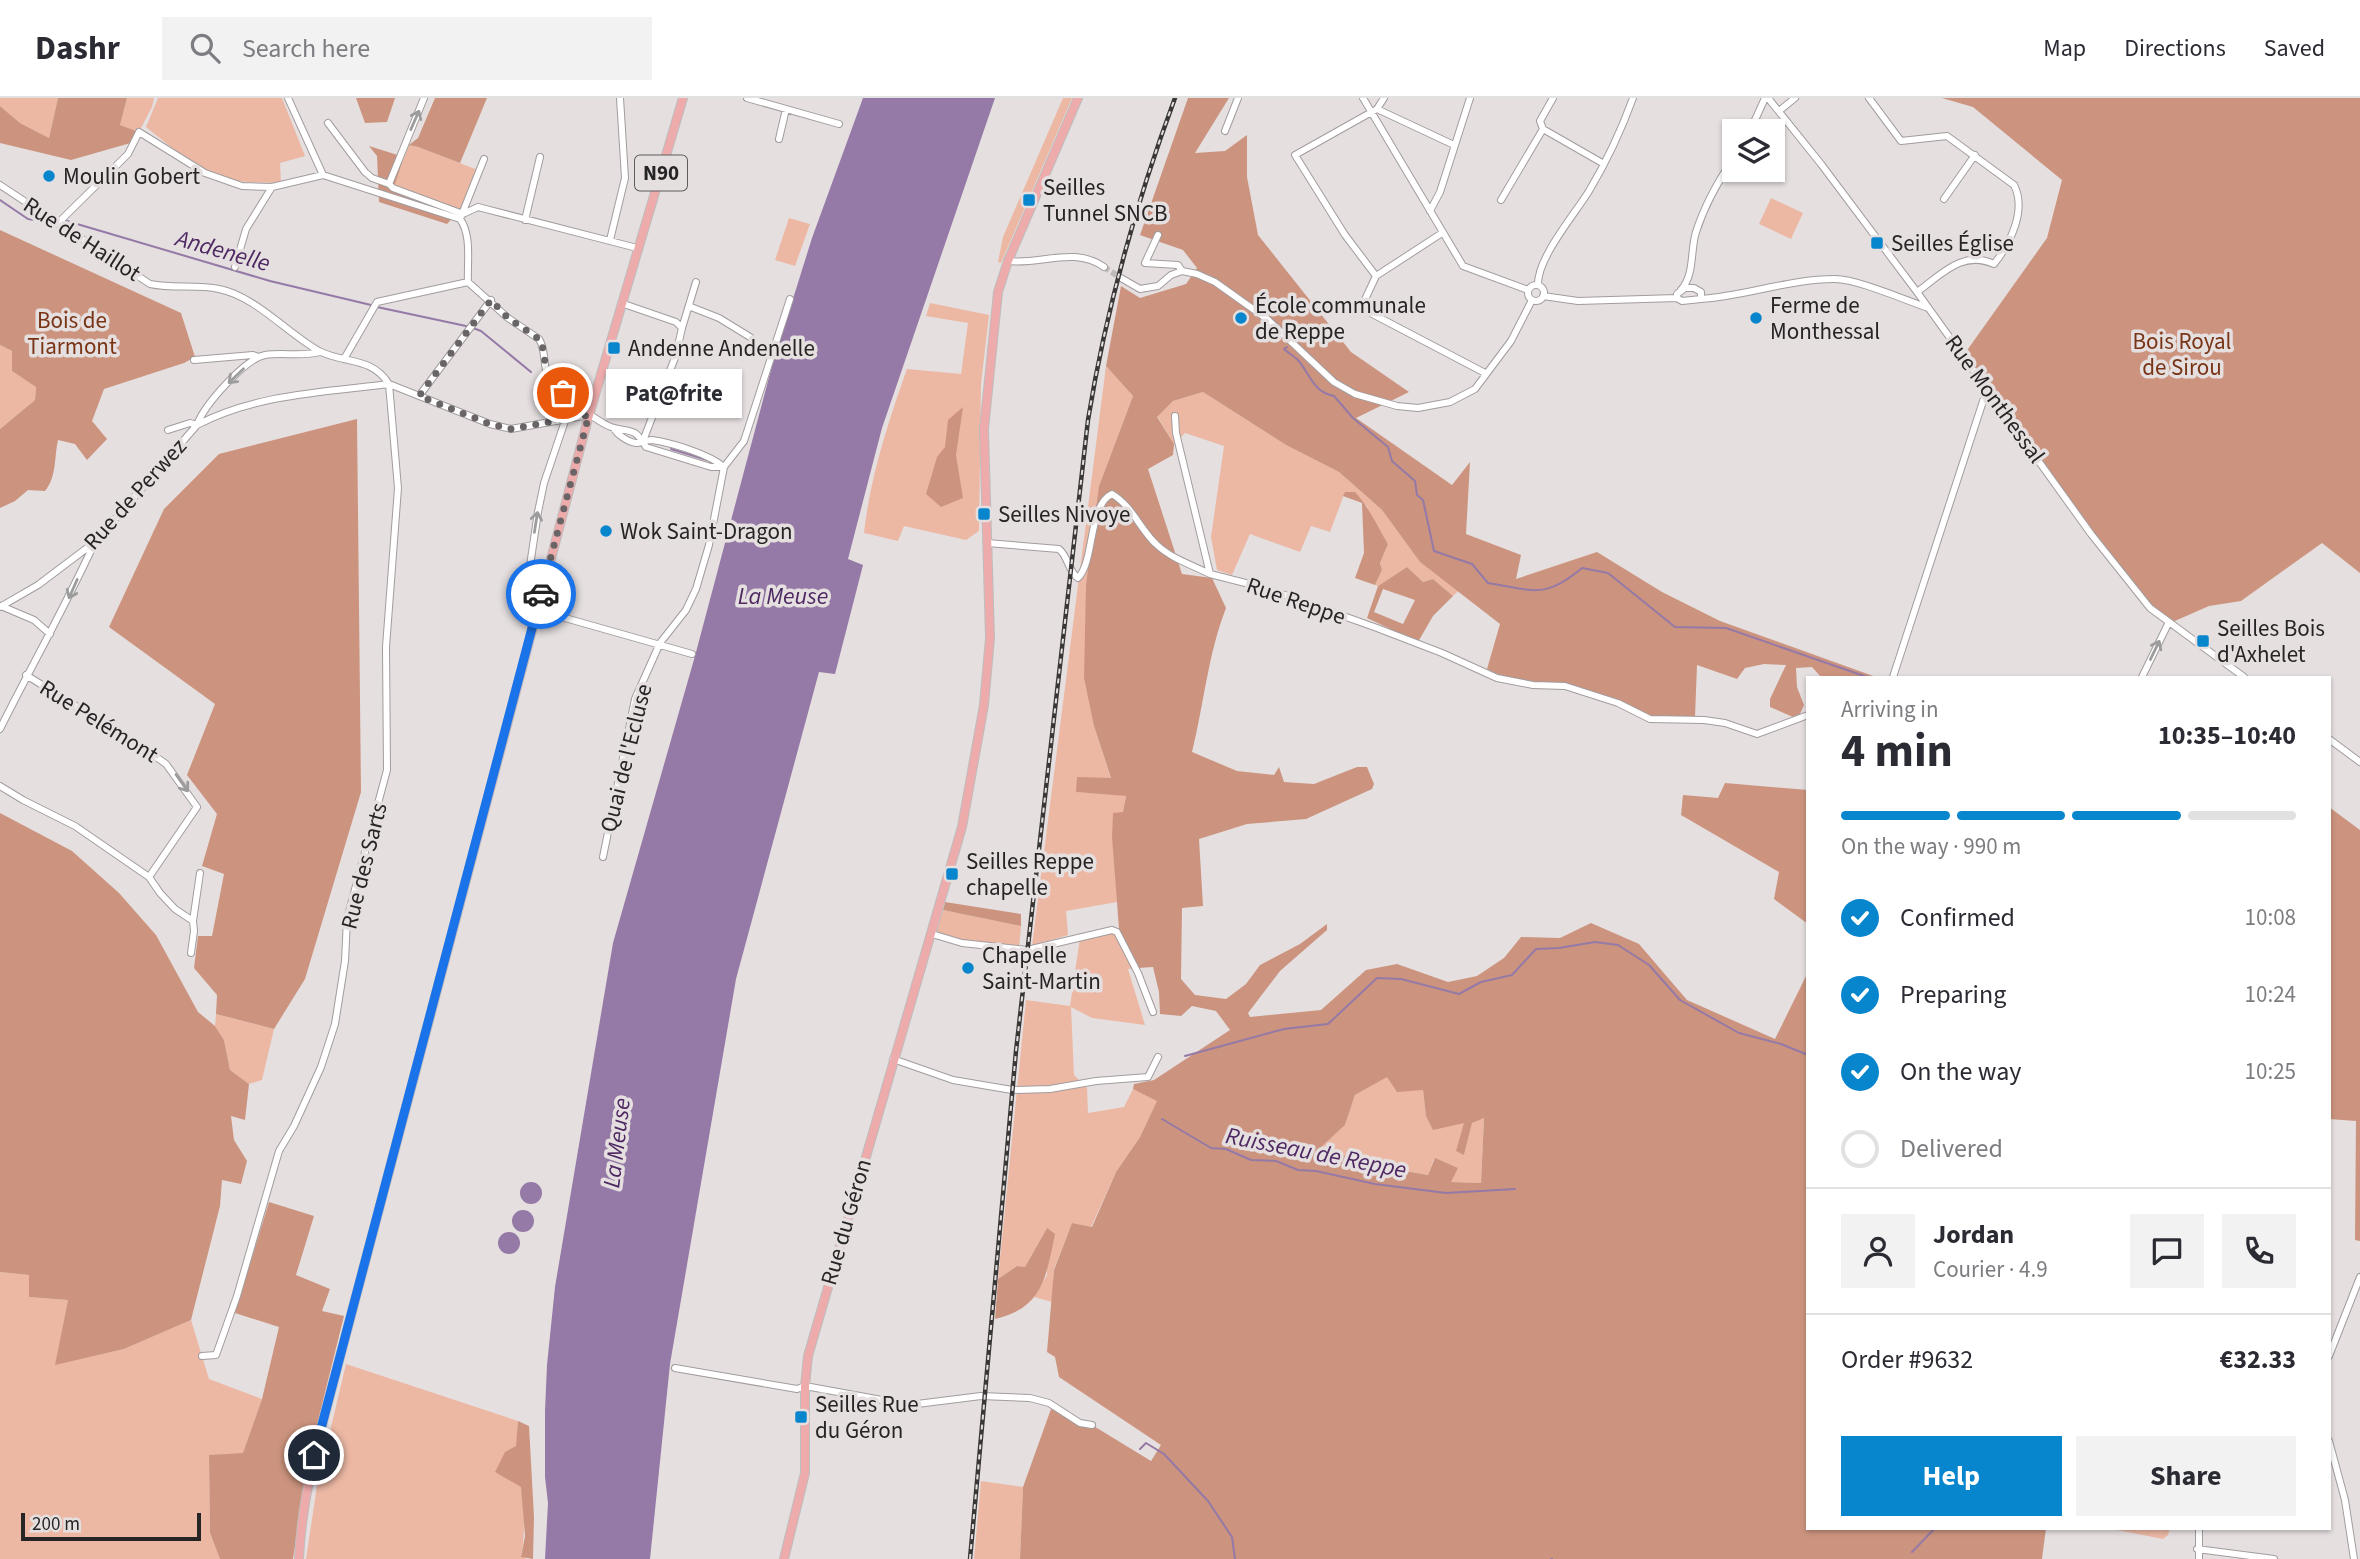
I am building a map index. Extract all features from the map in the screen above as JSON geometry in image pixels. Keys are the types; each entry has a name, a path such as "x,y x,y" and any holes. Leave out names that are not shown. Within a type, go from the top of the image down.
{"main road":[{"path":"893,1059 962,827 984,705 990,638 984,429 998,292 1008,261 1078,98"},
{"name":"N90","path":"299,1559 305,1502 313,1461 537,608 679,100"},
{"name":"Rue du Géron","path":"784,1559 805,1473 805,1386 808,1356 893,1059"}],"street":[{"path":"288,98 323,175"},
{"path":"389,184 424,98"},
{"path":"610,240 625,178 620,98"},
{"path":"747,98 839,124"},
{"path":"1225,131 1238,98"},
{"path":"1363,98 1375,110 1463,266 1528,290"},
{"path":"1376,276 1345,235 1295,155 1375,110 1384,98"},
{"path":"1430,211 1440,192 1470,98"},
{"path":"1553,98 1540,121 1543,129 1604,164"},
{"path":"1538,285 1538,276 1560,232 1588,193 1619,137 1633,98"},
{"path":"1756,119 1767,98"},
{"name":"Rue Monthessal","path":"1767,98 1917,292 2091,534 2150,608 2168,624 2243,676"},
{"path":"1779,111 1795,98"},
{"path":"1869,98 1901,141 1947,136 2014,185 2019,194 2015,229 2007,248 1994,264 1982,259 1967,259 1955,264 1917,292"},
{"path":"779,139 786,109"},
{"path":"1375,110 1454,145"},
{"path":"328,123 372,178 461,216"},
{"path":"1501,200 1543,129"},
{"path":"57,224 128,154 139,131 205,173 242,186 272,187 323,175 461,216 478,207 637,248"},
{"path":"1944,199 1975,155"},
{"path":"525,220 540,157"},
{"path":"468,282 467,239 461,216 484,159"},
{"path":"1677,298 1689,278 1695,235 1704,209 1722,177"},
{"name":"Rue de Haillot","path":"0,185 150,284 167,288 219,289 238,295 320,352 372,366 389,384"},
{"path":"235,267 246,229 272,187"},
{"path":"1442,233 1376,276 1361,308 1485,373"},
{"path":"1158,235 1145,264 1178,265 1182,271"},
{"path":"1008,261 1081,257 1094,260 1104,267"},
{"path":"1121,278 1140,289 1158,286 1171,275 1182,271 1196,274 1232,292 1267,319 1334,382 1355,394 1397,406 1418,408 1459,398 1475,390 1511,341 1532,300"},
{"path":"1689,278 1700,294"},
{"path":"1681,290 1716,298 1788,284 1837,279 1929,309"},
{"path":"468,282 508,318 539,339 544,366 552,384 589,415 614,428 620,427 640,435 646,447 711,467 724,467 744,441 790,299"},
{"path":"344,359 377,302 468,282"},
{"path":"643,441 676,355 696,282"},
{"path":"1532,300 1528,290 1532,285 1538,285 1544,291 1543,296"},
{"path":"1532,300 1536,301 1543,296 1578,302 1677,298 1682,302 1700,294"},
{"path":"419,396 491,300"},
{"path":"621,303 676,322 682,328"},
{"path":"688,308 719,318 750,337"},
{"path":"197,425 204,410 249,363 273,354 309,355 320,352"},
{"path":"194,360 253,355 260,357"},
{"path":"389,384 490,424 511,429 589,415"},
{"name":"Rue de Perwez","path":"0,607 38,585 94,542 197,425 268,399 389,384"},
{"name":"Rue des Sarts","path":"202,1356 216,1354 237,1296 279,1152 295,1126 321,1067 335,1024 345,961 347,919 387,771 386,647 397,488 389,384"},
{"path":"1894,676 1987,389"},
{"path":"1175,416 1176,433 1210,574"},
{"path":"566,418 544,483 525,599 537,608 692,654"},
{"name":"Rue de Perwez","path":"168,430 190,423 197,425"},
{"name":"Quai de l'Ecluse","path":"603,856 635,699 660,643 686,610 695,589 709,545 724,467"},
{"name":"Rue Reppe","path":"987,543 1059,549 1078,578 1085,565 1100,509 1112,494 1129,509 1155,544 1165,552 1210,574 1265,588 1377,628 1497,678 1533,685 1564,685 1594,694 1650,719 1704,720 1725,723 1757,734 1806,716"},
{"name":"Rue Pelémont","path":"94,542 50,634 26,675 150,752 166,764 188,792 197,807 149,877"},
{"path":"0,607 34,620 50,634"},
{"path":"2142,676 2168,624"},
{"path":"0,729 26,675"},
{"path":"2331,740 2360,762"},
{"path":"0,786 75,826 149,877 167,901 193,921"},
{"path":"191,953 200,873"},
{"path":"932,933 962,943 1027,950 1112,930 1117,932 1138,973 1153,1012"},
{"path":"893,1059 954,1080 1030,1091 1096,1081 1148,1077 1158,1058"},
{"path":"2331,1351 2360,1277"},
{"path":"675,1368 797,1389 805,1386 909,1405 981,1396 1030,1398 1049,1403 1080,1423 1092,1425"},
{"path":"2331,1448 2345,1500 2354,1559"},
{"path":"2198,1531 2199,1559"},
{"path":"2197,1549 2274,1559"}],"shaded area":[{"path":"0,98 58,98 49,138 20,123 0,106"},
{"path":"127,98 154,98 139,132 120,125"},
{"path":"158,98 282,98 305,156 280,163 281,182 237,181 221,177 193,163 146,127"},
{"path":"1063,98 1072,98 1001,263 998,262 1003,237"},
{"path":"409,145 478,170 461,209 393,187"},
{"path":"1771,198 1803,213 1791,239 1759,224"},
{"path":"789,218 810,224 795,266 775,260"},
{"path":"930,303 989,315 981,384 979,531 966,540 904,526 898,541 864,533 875,471 893,409 907,369 961,374 968,323 926,316"},
{"path":"0,345 12,351 12,371 36,386 35,400 0,429"},
{"path":"1106,366 1133,396 1099,486 1094,726 1111,779 1077,792 1126,795 1123,813 1113,814 1117,902 1066,911 1068,935 1032,946"},
{"path":"1203,392 1286,445 1339,472 1382,510 1420,562 1458,591 1453,596 1433,579 1423,582 1407,567 1378,586 1375,585 1382,570 1380,563 1388,544 1369,514 1367,506 1345,492 1330,532 1311,526 1300,552 1250,534 1232,575 1217,570 1211,537 1224,446 1185,433 1174,444 1157,416 1173,401"},
{"path":"943,910 1021,926 1019,949 978,945 935,935"},
{"path":"1119,929 1138,968 1128,969 1145,1025 1092,1018 1071,1007 1074,1075 1087,1088 1088,1113 1124,1107 1133,1089 1158,1100 1140,1137 1116,1172 1091,1227 1072,1223 1054,1269 1052,1302 1034,1297 1047,1275 1047,1228 1025,1267 1017,1266 998,1279 1026,1000 1070,1006 1080,938"},
{"path":"216,1014 274,1029 262,1080 249,1084 230,1070 224,1040 215,1026"},
{"path":"1387,1076 1423,1090 1426,1116 1465,1123 1464,1155 1472,1122 1484,1117 1481,1183 1451,1182 1434,1159 1428,1175 1371,1165 1320,1147 1345,1125 1355,1095"},
{"path":"0,1272 29,1275 29,1297 68,1300 56,1364 124,1349 191,1320 209,1379 262,1399 243,1454 209,1456 210,1533 220,1559 0,1559"},
{"path":"346,1364 518,1421 524,1523 521,1556 527,1559 306,1559 317,1486"},
{"path":"981,1481 1023,1487 1020,1559 974,1559"},
{"path":"2117,1530 2169,1530 2163,1539"}],"green space":[{"path":"58,98 127,98 120,125 139,132 134,142 71,160 0,143 0,106 20,123 49,138"},
{"path":"356,98 395,98 387,122 365,123"},
{"path":"435,98 487,98 460,163 409,145 418,138"},
{"path":"1188,98 1229,98 1195,153 1225,151 1247,135 1247,177 1258,235 1351,352 1409,392 1356,418 1452,485 1470,462 1466,534 1521,555 1516,579 1597,552 1662,592 1720,621 1873,676 1820,676 1812,667 1796,668 1797,687 1804,705 1800,714 1793,717 1770,707 1770,699 1786,665 1764,664 1745,668 1737,679 1697,665 1695,717 1651,717 1595,692 1565,683 1534,683 1499,675 1487,669 1500,624 1420,562 1382,510 1339,472 1286,445 1203,392 1173,401 1157,417 1174,444 1173,455 1148,469 1182,574 1212,578 1226,608 1210,661 1192,752 1237,771 1274,775 1279,767 1284,782 1314,784 1357,767 1367,767 1374,784 1372,789 1306,819 1247,824 1199,839 1203,906 1182,908 1181,979 1195,995 1226,999 1246,984 1260,965 1300,944 1327,924 1327,930 1280,971 1248,1013 1250,1017 1321,1010 1366,970 1397,964 1448,982 1477,976 1504,958 1521,937 1560,938 1591,923 1639,944 1687,1000 1775,1039 1806,976 1806,1530 2046,1530 2042,1559 1020,1559 1023,1487 1051,1409 1092,1425 1151,1461 1161,1445 1059,1377 1055,1357 1047,1352 1054,1270 1072,1223 1092,1227 1116,1172 1140,1137 1157,1101 1133,1089 1134,1084 1154,1080 1230,1030 1216,1011 1192,1006 1181,1016 1160,1014 1159,992 1153,967 1138,968 1119,929 1112,837 1113,813 1123,812 1126,796 1076,792 1077,777 1111,778 1094,726 1084,678 1086,585 1099,486 1133,396 1106,366 1121,286 1140,298 1186,284 1197,268 1183,250 1140,235","holes":["1387,1077 1397,1092 1423,1090 1426,1116 1433,1130 1464,1123 1456,1151 1464,1155 1472,1123 1484,1118 1481,1183 1451,1182 1458,1168 1435,1158 1428,1175 1371,1165 1321,1147 1345,1125 1355,1095"]},
{"name":"Bois Royal de Sirou","path":"1942,98 2360,98 2360,573 2322,543 2241,601 2209,606 2168,624 2150,608 1963,356 2047,238 2062,180 1973,107"},
{"path":"369,146 404,157 394,187 461,209 447,224 379,202 377,156"},
{"name":"Bois de Tiarmont","path":"0,230 181,313 195,357 104,389 92,421 107,439 87,460 75,444 58,440 53,473 45,491 28,490 15,501 0,508 0,429 35,400 36,387 12,371 12,351 0,345"},
{"path":"963,407 956,455 963,498 941,507 926,494 937,457 945,447 948,420"},
{"path":"357,419 361,792 305,979 274,1029 216,1014 217,995 194,968 198,936 212,936 224,874 202,866 217,814 187,775 215,704 109,627 164,509 219,454"},
{"path":"1345,492 1355,492 1360,498 1388,544 1380,563 1382,570 1375,585 1355,578 1364,553 1362,503 1343,496"},
{"path":"1407,567 1423,582 1433,579 1453,596 1433,616 1418,642 1367,618 1378,586","holes":["1383,589 1415,600 1403,624 1374,612"]},
{"path":"1725,783 1806,790 1806,923 1774,899 1779,872 1681,815 1683,795 1718,798"},
{"path":"2331,808 2360,830 2360,1241 2355,1240 2356,1121 2331,1119"},
{"path":"0,813 72,851 119,893 156,935 198,1012 215,1026 224,1040 230,1070 249,1084 245,1120 231,1116 234,1140 247,1161 241,1184 222,1180 220,1206 191,1320 124,1349 55,1365 68,1300 29,1297 29,1275 0,1272"},
{"path":"945,902 1021,914 1021,926 943,910"},
{"path":"269,1202 314,1216 296,1275 330,1289 322,1311 344,1316 308,1461 293,1559 220,1559 210,1533 209,1455 243,1453 262,1399 279,1327 235,1313"},
{"path":"1047,1228 1055,1234 1049,1264 1040,1288 1033,1299 1023,1307 995,1319 998,1279 1017,1266 1025,1267"},
{"path":"518,1421 529,1426 534,1517 533,1559 521,1557 525,1536 521,1487 495,1472 505,1452 516,1446"}],"water":[{"name":"La Meuse","path":"863,98 995,98 882,428 848,559 863,565 835,674 819,672 736,979 670,1364 650,1559 545,1559 548,1503 545,1477 545,1411 555,1287 613,943 695,656 772,366 812,238"},
{"path":"531,1182 539,1185 542,1193 539,1201 531,1204 523,1201 520,1193 523,1185"},
{"path":"523,1210 531,1213 534,1221 531,1229 523,1232 515,1229 512,1221 515,1213"},
{"path":"509,1232 517,1235 520,1243 517,1251 509,1254 501,1251 498,1243 501,1235"}],"waterway":[{"name":"Andenelle","path":"0,200 28,219 48,222"},
{"name":"Andenelle","path":"67,221 270,281 371,305"},
{"name":"Andenelle","path":"377,307 466,326"},
{"name":"Andenelle","path":"473,328 481,331 531,372"},
{"path":"1287,347 1284,349 1298,360 1317,387 1334,396 1353,418 1388,447 1392,461 1415,481 1417,495 1423,500 1434,551 1472,564 1488,583 1538,590 1558,585 1582,568 1608,573 1675,627 1726,628 1864,676"},
{"name":"Andenelle","path":"671,449 707,460"},
{"path":"1185,1056 1284,1029 1328,1024 1377,978 1401,979 1459,994 1481,982 1512,975 1536,949 1595,942 1618,945 1649,965 1680,1000 1739,1033 1781,1044 1806,1054"},
{"name":"Ruisseau de Reppe","path":"1162,1119 1211,1148 1226,1149 1251,1160 1276,1161 1298,1170 1446,1193 1515,1189"},
{"path":"1140,1449 1146,1443 1164,1454 1208,1501 1232,1537 1235,1559"},
{"path":"1912,1552 1933,1530"}],"tunnel":[{"path":"1104,267 1121,278"}],"railway":[{"path":"970,1559 1016,1051 1088,420 1113,297 1147,177 1175,98"}],"way so far":[{"path":"541,594 589,415 511,429 490,424 419,396 491,300 508,318 539,339 547,375 552,384 563,393"}],"place":[{"name":"Moulin Gobert","path":"49,176"},
{"name":"Seilles Tunnel SNCB","path":"1029,200"},
{"name":"Seilles Église","path":"1877,243"},
{"name":"École communale de Reppe","path":"1241,318"},
{"name":"Ferme de Monthessal","path":"1756,318"},
{"name":"Andenne Andenelle","path":"614,348"},
{"name":"Pat@frite","path":"563,393"},
{"name":"Seilles Nivoye","path":"984,514"},
{"name":"Wok Saint-Dragon","path":"606,531"},
{"name":"Seilles Bois d'Axhelet","path":"2203,641"},
{"name":"Seilles Reppe chapelle","path":"952,874"},
{"name":"Chapelle Saint-Martin","path":"968,968"},
{"name":"Seilles Rue du Géron","path":"801,1417"}],"route":[{"path":"314,1455 541,594"}]}
